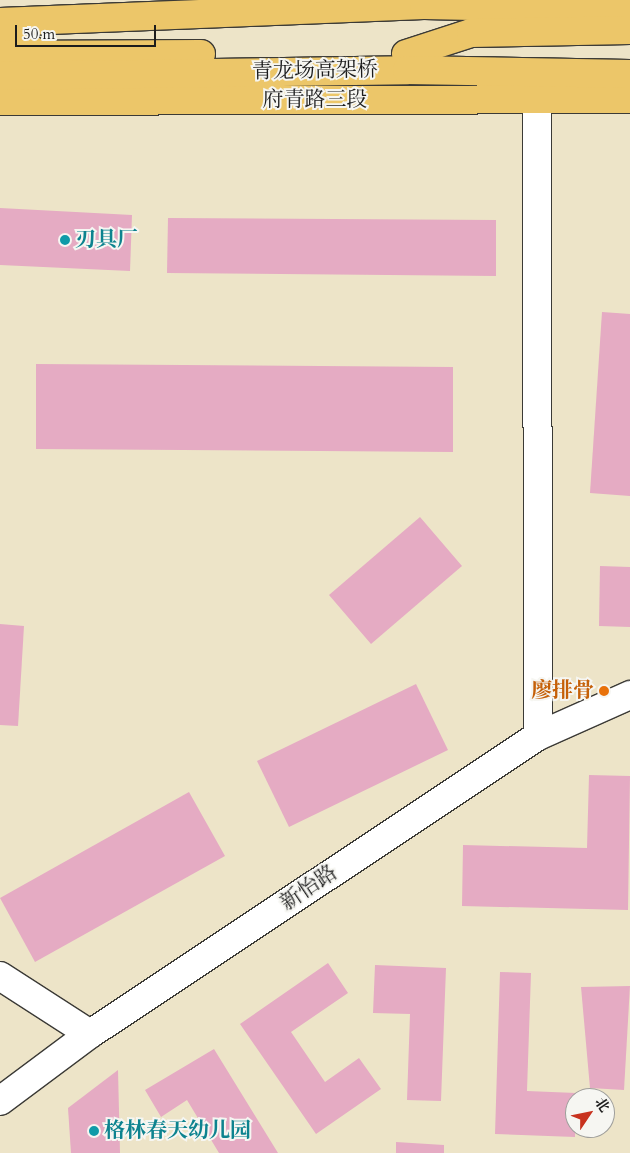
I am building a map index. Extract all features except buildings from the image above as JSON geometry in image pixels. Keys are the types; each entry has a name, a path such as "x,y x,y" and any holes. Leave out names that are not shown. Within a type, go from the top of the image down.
{"main road":[{"path":"0,22 505,3 630,9"},
{"path":"0,30 43,65 0,95"},
{"path":"407,62 470,34 630,30"},
{"name":"青龙场高架桥","path":"0,55 43,65 407,62 630,57"},
{"path":"407,62 474,83 630,83"},
{"name":"青龙场高架桥","path":"407,62 630,74"},
{"name":"青龙场高架桥","path":"0,76 43,65"},
{"name":"府青路三段","path":"0,101 630,99"}],"street":[{"path":"537,100 538,736"},
{"name":"新怡路","path":"0,1101 90,1034 538,736 630,695"},
{"path":"0,976 90,1034"}],"place":[{"name":"刃具厂","path":"65,240"},
{"name":"廖排骨","path":"604,691"},
{"name":"格林春天幼儿园","path":"94,1131"}]}
